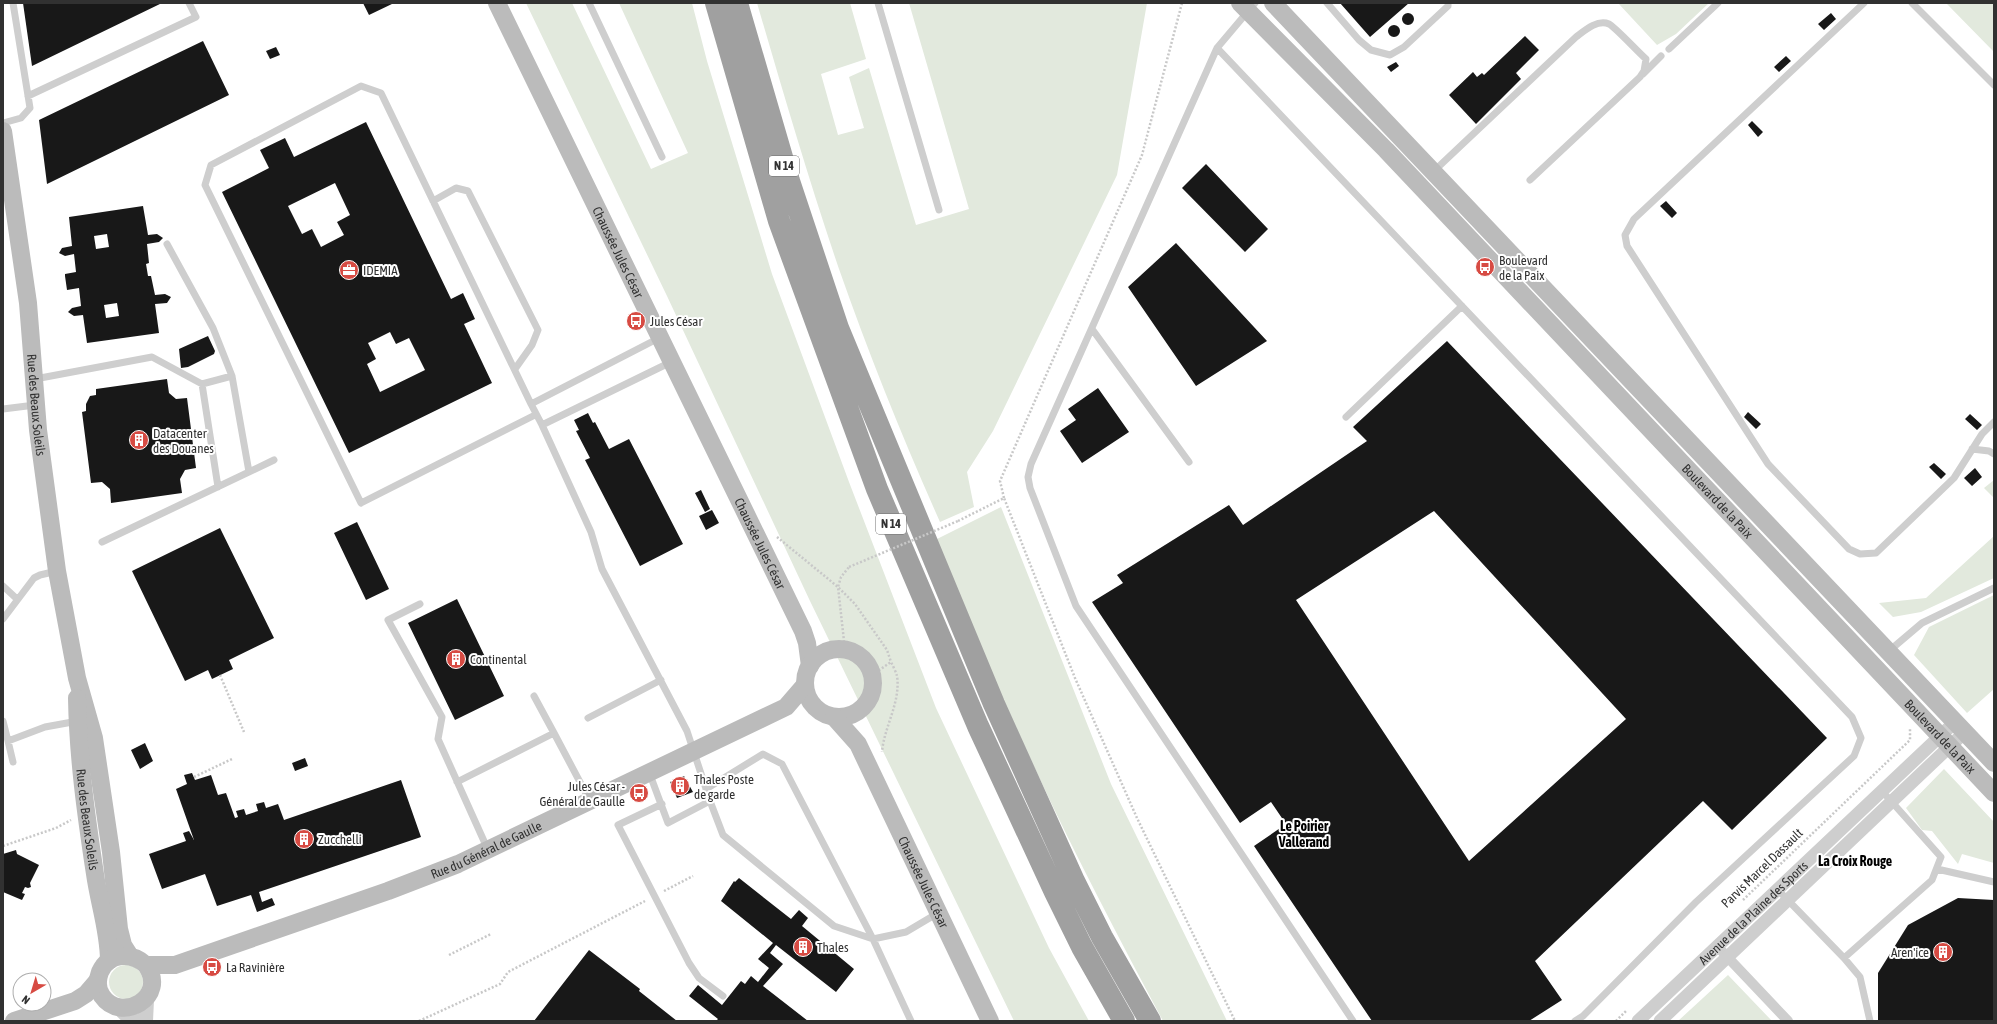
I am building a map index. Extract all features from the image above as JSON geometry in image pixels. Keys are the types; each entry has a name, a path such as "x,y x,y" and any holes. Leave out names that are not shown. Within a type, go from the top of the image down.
{"highway":[{"name":"N 14","path":"716,3 779,221 877,489 978,726 1055,892 1082,947 1124,1021"},
{"name":"N 14","path":"737,3 789,181 838,328 994,704 1074,881 1102,937 1150,1021"}],"main road":[{"name":"Chaussée Jules César","path":"497,3 670,362 803,631 807,643 810,666"},
{"name":"Boulevard de la Paix","path":"1273,3 1994,763"},
{"name":"Boulevard de la Paix","path":"1248,6 1994,793"},
{"name":"Rue des Beaux Soleils","path":"3,131 29,309 35,405 57,571 84,719 94,738 91,812 95,876 108,940 109,961"},
{"name":"Chaussée Jules César","path":"803,631 838,650"},
{"path":"838,650 856,654 864,660 872,674 871,693 862,708 848,716 834,717 816,708 808,697 805,685 806,675 810,666 822,654 838,650"},
{"name":"Rue du Général de Gaulle","path":"175,965 413,882 488,850 786,707 805,685"},
{"name":"Rue du Général de Gaulle","path":"786,707 816,708"},
{"name":"Chaussée Jules César","path":"858,744 857,733 862,708"},
{"name":"Chaussée Jules César","path":"834,717 858,744 990,1021"},
{"name":"Rue des Beaux Soleils","path":"91,812 123,945 130,956"},
{"path":"75,1001 93,1000 120,1011 133,1008 146,1000 152,990 151,973 146,965 139,959 130,956 118,956 109,961 101,969 98,980 100,992 120,1011"},
{"path":"146,965 175,965"},
{"path":"152,982 175,965"},
{"path":"14,1021 75,1001 86,994 98,980"}],"street":[{"name":"Avenue de la Plaine des Sports","path":"1660,1021 1892,802 1960,727"},
{"name":"Avenue de la Plaine des Sports","path":"1638,1021 1882,791 1945,742"},
{"path":"1717,946 1788,1021"},
{"path":"146,1000 146,1021"}],"lane":[{"path":"3,123 21,118 30,108 13,3"},
{"path":"28,96 196,17 189,3"},
{"path":"589,3 662,157"},
{"path":"878,3 939,210"},
{"path":"1327,3 1359,40 1371,50 1390,55 1404,47 1448,6 1448,3"},
{"path":"1669,50 1718,3"},
{"path":"1864,3 1634,219 1624,235 1627,246 1768,464 1849,549 1860,554 1876,553 1954,478 1982,434 1994,422"},
{"path":"1912,3 1994,85"},
{"path":"1248,6 1217,48 1166,158 1092,330 1031,464 1028,477 1030,488 1076,606 1353,1021"},
{"path":"1434,171 1576,37 1589,27 1599,23 1609,24 1646,58 1644,71 1640,77"},
{"path":"1217,48 1852,718 1861,738 1854,756 1696,902 1583,1016 1575,1021"},
{"path":"1530,180 1661,56"},
{"path":"535,415 361,503 205,185 211,164 362,86 381,93 535,415 542,425 591,532 602,569 687,731 692,751 702,772 706,789 723,836 834,926 873,939 906,932 939,913"},
{"path":"433,201 456,188 468,191 538,330 532,345 514,369"},
{"path":"167,244 213,328 232,376 249,472"},
{"path":"1346,417 1462,306"},
{"path":"1092,330 1189,462"},
{"path":"531,404 659,338"},
{"path":"34,379 152,357 202,384 232,376"},
{"path":"542,425 670,362"},
{"path":"202,384 218,487"},
{"path":"3,410 35,405"},
{"path":"1972,449 1994,454"},
{"path":"102,542 274,460"},
{"path":"3,619 17,599 37,577 57,571"},
{"path":"3,586 17,599"},
{"path":"1888,651 1922,623 1994,588"},
{"path":"420,604 388,620 442,717 438,738 488,850"},
{"path":"588,718 660,680"},
{"path":"534,696 590,801"},
{"path":"8,741 45,727 84,719"},
{"path":"3,721 13,762"},
{"path":"457,782 554,733"},
{"path":"706,789 763,754 782,764 873,939 911,1021"},
{"path":"649,772 668,823 710,801"},
{"path":"1844,958 1932,880 1941,857 1882,791"},
{"path":"662,804 618,825 688,963 699,978 723,996"},
{"path":"1937,868 1994,882"},
{"path":"1777,889 1844,958 1860,977 1870,1021"}],"path":[{"path":"1182,3 1142,155 1000,481 1004,498 1093,720 1137,818 1235,1021"},
{"path":"838,650 838,587 841,577 850,567 958,521 1004,498"},
{"path":"774,535 838,587 855,604 887,650 897,676 896,692"},
{"path":"872,674 891,662"},
{"path":"220,675 244,732"},
{"name":"Parvis Marcel Dassault","path":"1740,903 1910,740 1910,723"},
{"path":"194,777 232,759"},
{"path":"3,846 56,828 91,812"},
{"path":"419,1021 500,984 508,972 693,876"},
{"path":"449,955 491,934"},
{"path":"1616,1021 1627,1010"}],"shaded area":[{"path":"526,3 572,3 651,169 688,153 619,3 692,3 707,61 772,274 849,482 936,708 1049,948 1089,1021 1014,1021 810,601 667,296"},
{"path":"757,3 850,3 866,59 821,74 838,135 864,128 849,77 869,68 916,225 969,209 909,3 1147,3 1117,175 993,431 967,472 974,507 940,522 887,397 839,269 786,103"},
{"path":"1618,3 1709,3 1676,34 1657,45"},
{"path":"1946,3 1994,3 1994,52"},
{"path":"1994,480 1994,498 1984,488"},
{"path":"1001,507 1111,784 1227,1021 1163,1021 1099,899 1053,806 1011,717 933,541"},
{"path":"1994,536 1994,578 1921,612 1893,617 1879,603 1926,598"},
{"path":"1994,595 1994,689 1967,713 1914,655 1929,627"},
{"path":"1944,769 1994,822 1994,863 1962,854 1958,864 1932,831 1922,830 1906,808"},
{"path":"123,965 129,965 138,970 142,976 142,988 138,994 129,999 123,999 114,994 109,985 109,979 114,970"},
{"path":"1728,975 1772,1021 1678,1021"}],"building":[{"path":"23,3 162,3 32,66"},
{"path":"363,3 394,3 369,15"},
{"path":"1340,3 1409,3 1370,37"},
{"path":"1406,13 1410,13 1414,19 1410,25 1406,25 1402,21 1402,17"},
{"path":"1831,13 1836,19 1824,30 1818,24"},
{"path":"1392,25 1396,25 1400,31 1396,37 1392,37 1388,33 1388,29"},
{"path":"1525,36 1539,50 1516,73 1521,79 1476,124 1449,95 1473,72 1477,77 1482,73 1484,75"},
{"path":"203,41 229,95 47,184 39,120"},
{"path":"276,47 280,55 270,59 266,51"},
{"path":"1786,56 1791,61 1779,72 1774,67"},
{"path":"1396,62 1399,66 1391,72 1387,67"},
{"path":"1752,121 1763,132 1758,137 1748,125"},
{"name":"IDEMIA","path":"366,122 451,299 463,293 475,319 464,324 492,383 349,453 222,192 269,168 260,150 285,138 294,157","holes":["335,183 350,215 337,222 344,235 321,247 312,229 302,234 288,206","390,332 396,344 409,338 425,370 380,392 367,364 376,359 368,343"]},
{"path":"1206,164 1268,229 1245,252 1182,188"},
{"path":"1666,201 1677,213 1672,218 1660,206"},
{"path":"143,206 148,235 157,234 163,238 159,242 147,244 149,263 146,264 148,276 151,276 155,295 165,294 171,297 167,303 155,304 159,333 87,343 83,315 74,316 68,312 72,308 81,306 79,288 67,290 65,276 65,274 76,272 74,254 65,256 59,253 62,248 72,246 69,217","holes":["107,234 109,247 96,249 94,236","117,303 119,316 106,318 104,305"]},
{"path":"1176,243 1267,341 1196,386 1128,287"},
{"path":"208,336 215,351 214,354 188,367 181,368 179,349"},
{"path":"1447,341 1827,738 1732,830 1703,801 1535,961 1562,1000 1529,1021 1372,1021 1254,846 1286,824 1271,802 1240,823 1092,602 1123,583 1117,575 1229,505 1243,525 1367,441 1353,427","holes":["1434,511 1626,719 1469,861 1296,600"]},
{"name":"Datacenter des Douanes","path":"167,379 169,393 176,399 187,398 196,468 185,470 180,479 182,493 111,503 110,489 102,482 91,483 82,412 86,411 86,404 90,396 96,395 96,389"},
{"path":"1098,388 1129,432 1082,463 1060,431 1076,420 1068,409"},
{"path":"1748,412 1761,424 1756,429 1744,417"},
{"path":"588,413 593,423 595,422 609,449 629,439 683,544 640,566 585,460 590,458 576,431 579,430 574,420"},
{"path":"1970,414 1982,425 1977,430 1965,419"},
{"path":"1934,463 1946,474 1941,479 1929,467"},
{"path":"1975,468 1982,477 1972,486 1964,478"},
{"path":"701,490 710,509 705,512 695,493"},
{"path":"712,510 719,523 706,530 699,516"},
{"path":"357,522 389,589 366,600 334,533"},
{"path":"220,528 274,638 229,660 233,669 212,679 208,670 185,681 132,571"},
{"name":"Continental","path":"457,599 504,696 455,720 408,623"},
{"path":"145,743 153,761 140,769 131,750"},
{"path":"305,758 308,766 295,771 292,763"},
{"name":"Zucchelli","path":"192,773 195,780 211,775 218,795 226,793 235,818 238,817 236,811 244,809 246,815 258,811 256,804 264,802 266,808 278,804 284,820 401,780 421,837 259,892 262,902 272,898 275,905 257,912 251,895 217,906 205,874 162,889 149,854 186,841 183,833 189,831 194,840 176,789 187,784 184,775"},
{"name":"Thales Poste de garde","path":"684,776 693,792 677,798 670,782"},
{"path":"16,850 17,854 39,865 30,883 31,887 25,887 22,893 25,894 22,900 3,892 3,854"},
{"name":"Thales","path":"739,878 791,919 799,910 808,918 802,926 854,969 836,992 776,945 770,953 783,964 763,986 808,1021 716,1021 718,1019 689,996 698,985 722,1005 741,981 745,984 751,976 758,982 769,968 758,959 773,943 721,901 734,881 735,882"},
{"name":"Aren'ice","path":"1958,898 1994,900 1994,1021 1878,1021 1878,973 1908,925"},
{"path":"589,950 640,989 639,991 677,1021 534,1021"}],"place":[{"name":"Boulevard de la Paix","path":"1485,267"},
{"name":"IDEMIA","path":"349,270"},
{"name":"Jules César","path":"636,321"},
{"name":"Datacenter des Douanes","path":"139,440"},
{"name":"Continental","path":"456,659"},
{"name":"Thales Poste de garde","path":"680,786"},
{"name":"Jules César - Général de Gaulle","path":"639,793"},
{"name":"Zucchelli","path":"304,839"},
{"name":"Thales","path":"803,947"},
{"name":"Aren'ice","path":"1943,952"},
{"name":"La Ravinière","path":"212,967"}],"district":[{"name":"Le Poirier Vallerand","path":"1304,834"},
{"name":"La Croix Rouge","path":"1855,861"}]}
